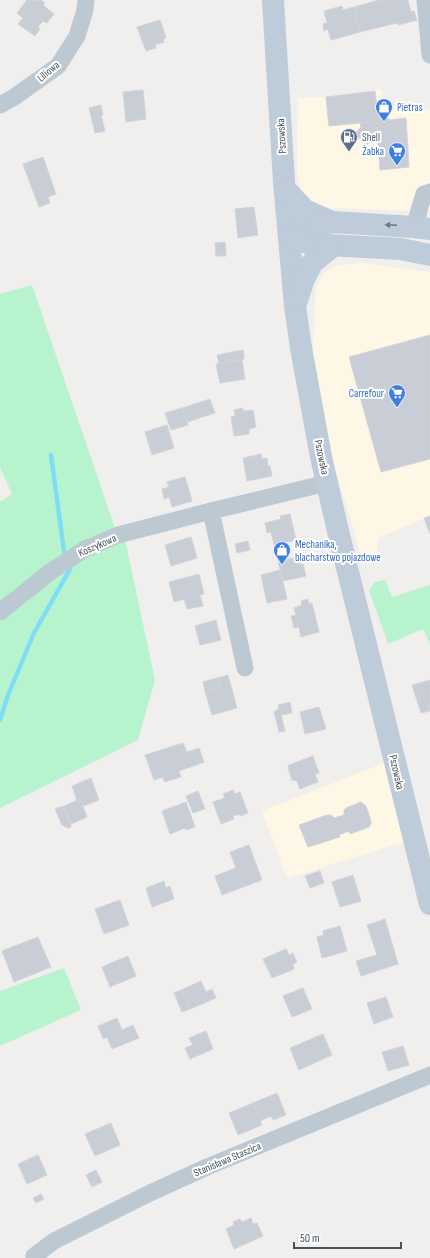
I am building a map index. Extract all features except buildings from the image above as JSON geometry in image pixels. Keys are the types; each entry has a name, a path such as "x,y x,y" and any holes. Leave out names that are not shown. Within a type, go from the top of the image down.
{"main road":[{"name":"Pszowska","path":"273,0 285,189 295,306 301,348 327,483 430,904"},
{"path":"285,189 305,210 332,222"},
{"path":"289,236 306,229 332,222 422,228"},
{"path":"289,236 310,244 401,249 430,255"},
{"path":"295,306 304,279 312,263 333,246"}],"street":[{"name":"Liliowa","path":"0,105 13,98 58,66 77,36 85,10 86,0"},
{"path":"425,0 430,55"},
{"path":"422,228 424,194 430,192"},
{"name":"Koszykowa","path":"0,612 50,572 85,549 118,536 211,511 327,483"},
{"path":"211,511 246,668"},
{"name":"Stanisława Staszica","path":"34,1258 34,1256 54,1241 150,1193 207,1167 430,1076"}],"shaded area":[{"path":"381,89 383,104 386,110 430,109 430,211 322,208 306,198 297,177 298,98 326,97"},
{"path":"362,263 430,272 430,516 378,538 377,559 369,562 359,554 356,536 329,451 313,351 316,287 323,274 337,265"},
{"path":"384,763 405,842 287,878 262,811"}],"green space":[{"path":"32,285 115,528 126,544 155,680 138,740 0,808 0,502 12,494 0,467 0,294"},
{"path":"385,580 392,597 430,585 430,645 423,629 388,644 369,590 375,582"},
{"path":"64,968 81,1010 0,1046 0,991"}],"waterway":[{"path":"51,455 64,551"},
{"path":"0,720 8,695 34,633 70,569"}],"place":[{"name":"Pietras","path":"384,122"},
{"name":"Shell","path":"349,152"},
{"name":"Żabka","path":"397,166"},
{"name":"Carrefour","path":"397,408"},
{"name":"Mechanika, blacharstwo pojazdowe","path":"282,565"}]}
